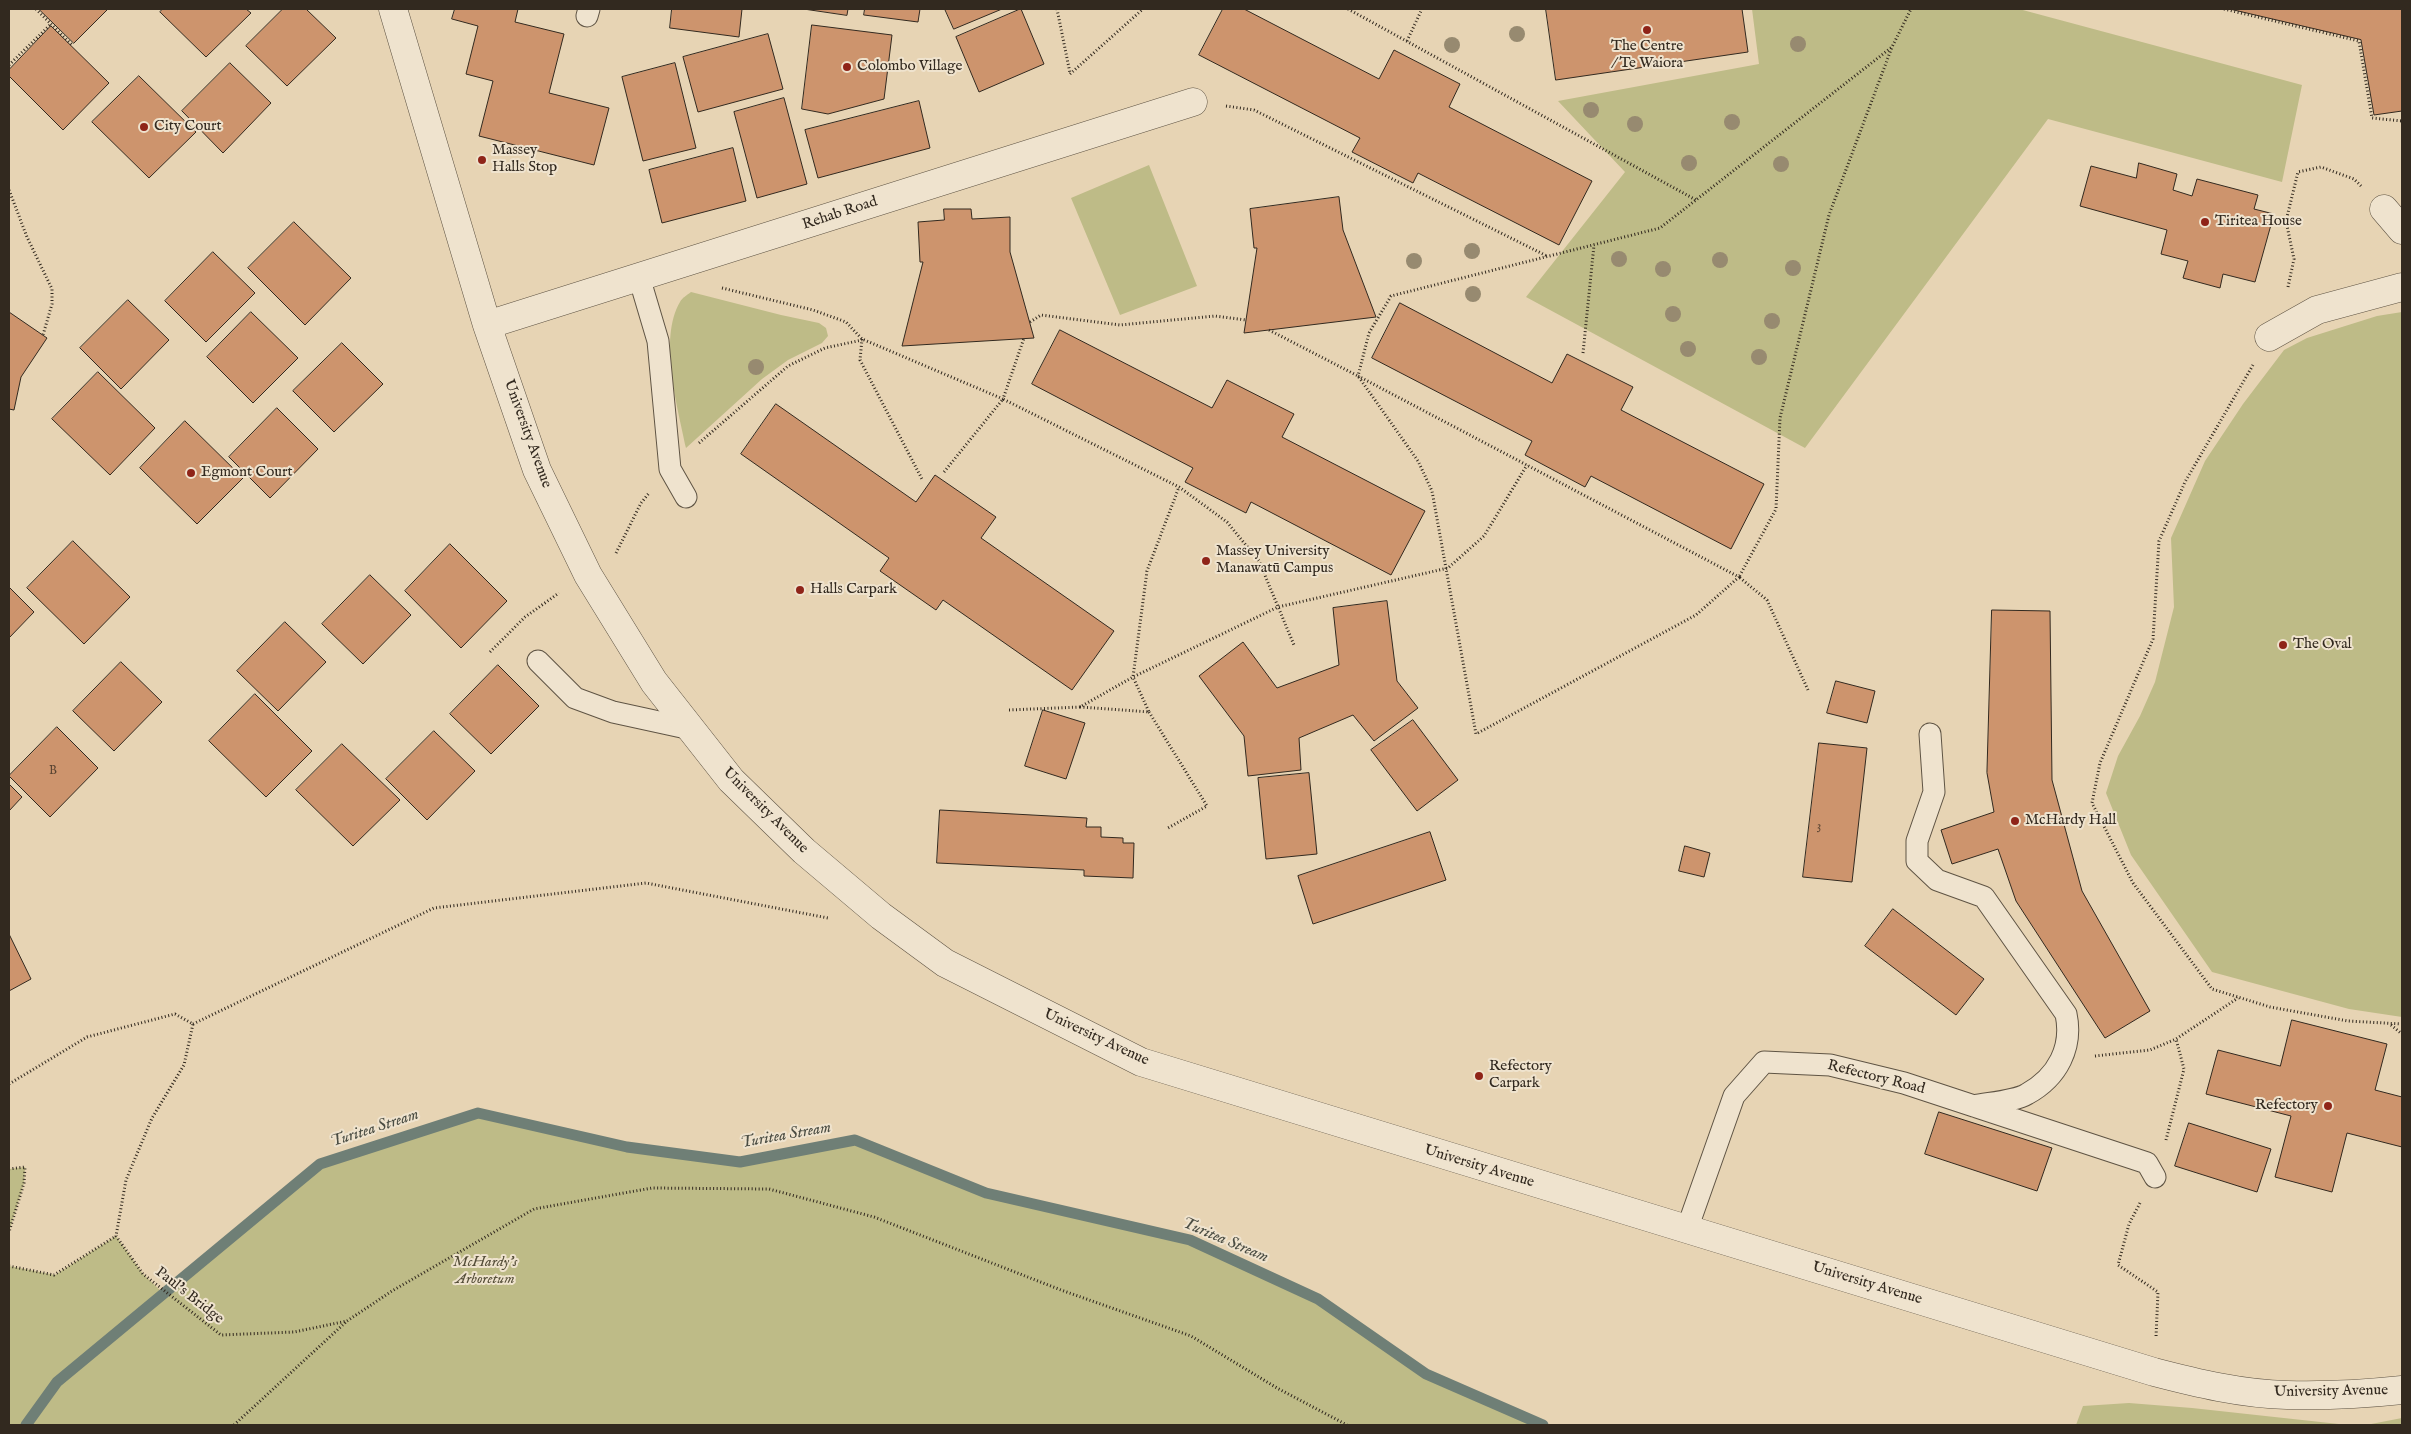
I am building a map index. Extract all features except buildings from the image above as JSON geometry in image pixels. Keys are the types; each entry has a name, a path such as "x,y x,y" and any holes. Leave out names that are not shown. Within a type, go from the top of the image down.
{"street":[{"name":"University Avenue","path":"395,11 487,325 537,470 584,566 654,682 731,780 804,851 871,908 944,963 1141,1062 2154,1372 2199,1384 2285,1395 2362,1394 2402,1390"},
{"name":"Rehab Road","path":"487,325 1193,102"},
{"path":"2384,209 2402,230"},
{"path":"2269,337 2317,310 2402,287"}],"lane":[{"path":"639,277 658,341 670,469 686,497"},
{"path":"538,661 575,698 613,712 691,729"},
{"path":"1930,734 1934,792 1924,816 1917,841 1916,861 1937,880 1984,897 2066,1014 2069,1030 2066,1050 2061,1063 2026,1095 1974,1106"},
{"name":"Refectory Road","path":"1687,1229 1734,1096 1764,1062 1830,1065 1904,1083 2147,1163 2154,1177"}],"path":[{"path":"36,9 72,45"},
{"path":"1057,9 1070,74 1143,9"},
{"path":"1348,9 1696,200"},
{"path":"1407,41 1422,9"},
{"path":"1892,47 1660,228 1391,296 1369,333 1358,376 1418,461 1432,491 1448,568 1476,734 1696,615 1739,577 1776,509 1780,418 1829,215 1892,47 1911,9"},
{"path":"2224,9 2359,41 2372,118 2402,121"},
{"path":"9,65 51,24"},
{"path":"1193,102 1254,110 1547,256"},
{"path":"2384,209 2354,179 2321,167 2298,172 2286,221 2294,259 2281,315 2185,482 2159,541 2153,639 2100,763 2092,803 2133,883 2212,988 2270,1007 2348,1021 2390,1025 2402,1024"},
{"path":"9,190 27,237 52,289 52,304 43,335"},
{"path":"1583,353 1594,245"},
{"path":"721,288 813,310 846,322 862,339 1003,399 1179,487 1227,522 1259,561 1294,644"},
{"path":"1030,322 1041,315 1120,325 1215,316 1246,320"},
{"path":"1268,330 1739,577 1767,600 1808,690"},
{"path":"944,472 1003,399 1024,338"},
{"path":"612,562 640,503 670,469 788,366 825,348 862,339"},
{"path":"862,339 860,360 923,481"},
{"path":"1080,706 1278,607 1448,568 1484,536 1527,465"},
{"path":"1168,828 1206,806 1149,712 1133,678 1147,570 1179,487"},
{"path":"490,652 525,617 562,591"},
{"path":"1009,710 1080,706 1149,712"},
{"path":"193,1024 434,908 646,883 829,919"},
{"path":"2086,1057 2150,1050 2176,1040 2239,997"},
{"path":"9,1084 87,1037 175,1014 193,1024"},
{"path":"9,1266 54,1274 116,1236 126,1180 152,1118 184,1065 193,1024"},
{"path":"2390,1025 2402,1034"},
{"path":"2154,1372 2158,1292 2118,1265 2129,1224 2154,1177 2184,1069 2176,1040"},
{"path":"9,1169 25,1167 24,1183 9,1232"},
{"path":"234,1425 348,1321 392,1291 534,1209 652,1188 768,1189 874,1217 1061,1290 1191,1336 1277,1388 1348,1425"},
{"name":"Paul's Bridge","path":"116,1236 142,1274 221,1335 294,1332 348,1321"}],"green space":[{"path":"1752,9 2019,9 2302,85 2282,182 2048,119 1805,448 1526,297 1625,172 1558,101 1759,64"},
{"path":"1149,165 1197,286 1120,315 1071,198"},
{"path":"691,292 819,323 826,328 828,336 822,343 788,360 762,379 686,448 675,394 670,354 674,317 680,302"},
{"name":"The Oval","path":"2402,312 2402,1017 2349,1009 2212,972 2131,855 2106,793 2118,756 2140,716 2155,682 2174,607 2171,538 2205,461 2243,404 2284,350 2307,338 2377,316"},
{"name":"McHardy's Arboretum","path":"478,1113 627,1147 740,1162 855,1140 986,1193 1190,1240 1318,1299 1426,1374 1543,1425 9,1425 9,1266 55,1275 116,1236 143,1274 164,1294 320,1164"},
{"path":"25,1167 24,1183 9,1232 9,1169"},
{"path":"2129,1403 2348,1425 2076,1425 2083,1406"},
{"path":"2402,1418 2402,1425 2366,1425"}],"waterway":[{"name":"Turitea Stream","path":"26,1425 57,1382 320,1164 478,1113 627,1147 740,1162 855,1140 986,1193 1190,1240 1318,1299 1426,1374 1543,1425"}],"place":[{"name":"The Centre / Te Waiora","path":"1647,30"},
{"name":"Colombo Village","path":"847,67"},
{"name":"City Court","path":"144,127"},
{"name":"Massey Halls Stop","path":"482,160"},
{"name":"Tiritea House","path":"2205,222"},
{"name":"Egmont Court","path":"191,473"},
{"name":"Massey University Manawatū Campus","path":"1206,561"},
{"name":"Halls Carpark","path":"800,590"},
{"name":"The Oval","path":"2283,645"},
{"name":"McHardy Hall","path":"2015,821"},
{"name":"Refectory Carpark","path":"1479,1076"},
{"name":"Refectory","path":"2328,1106"}]}
